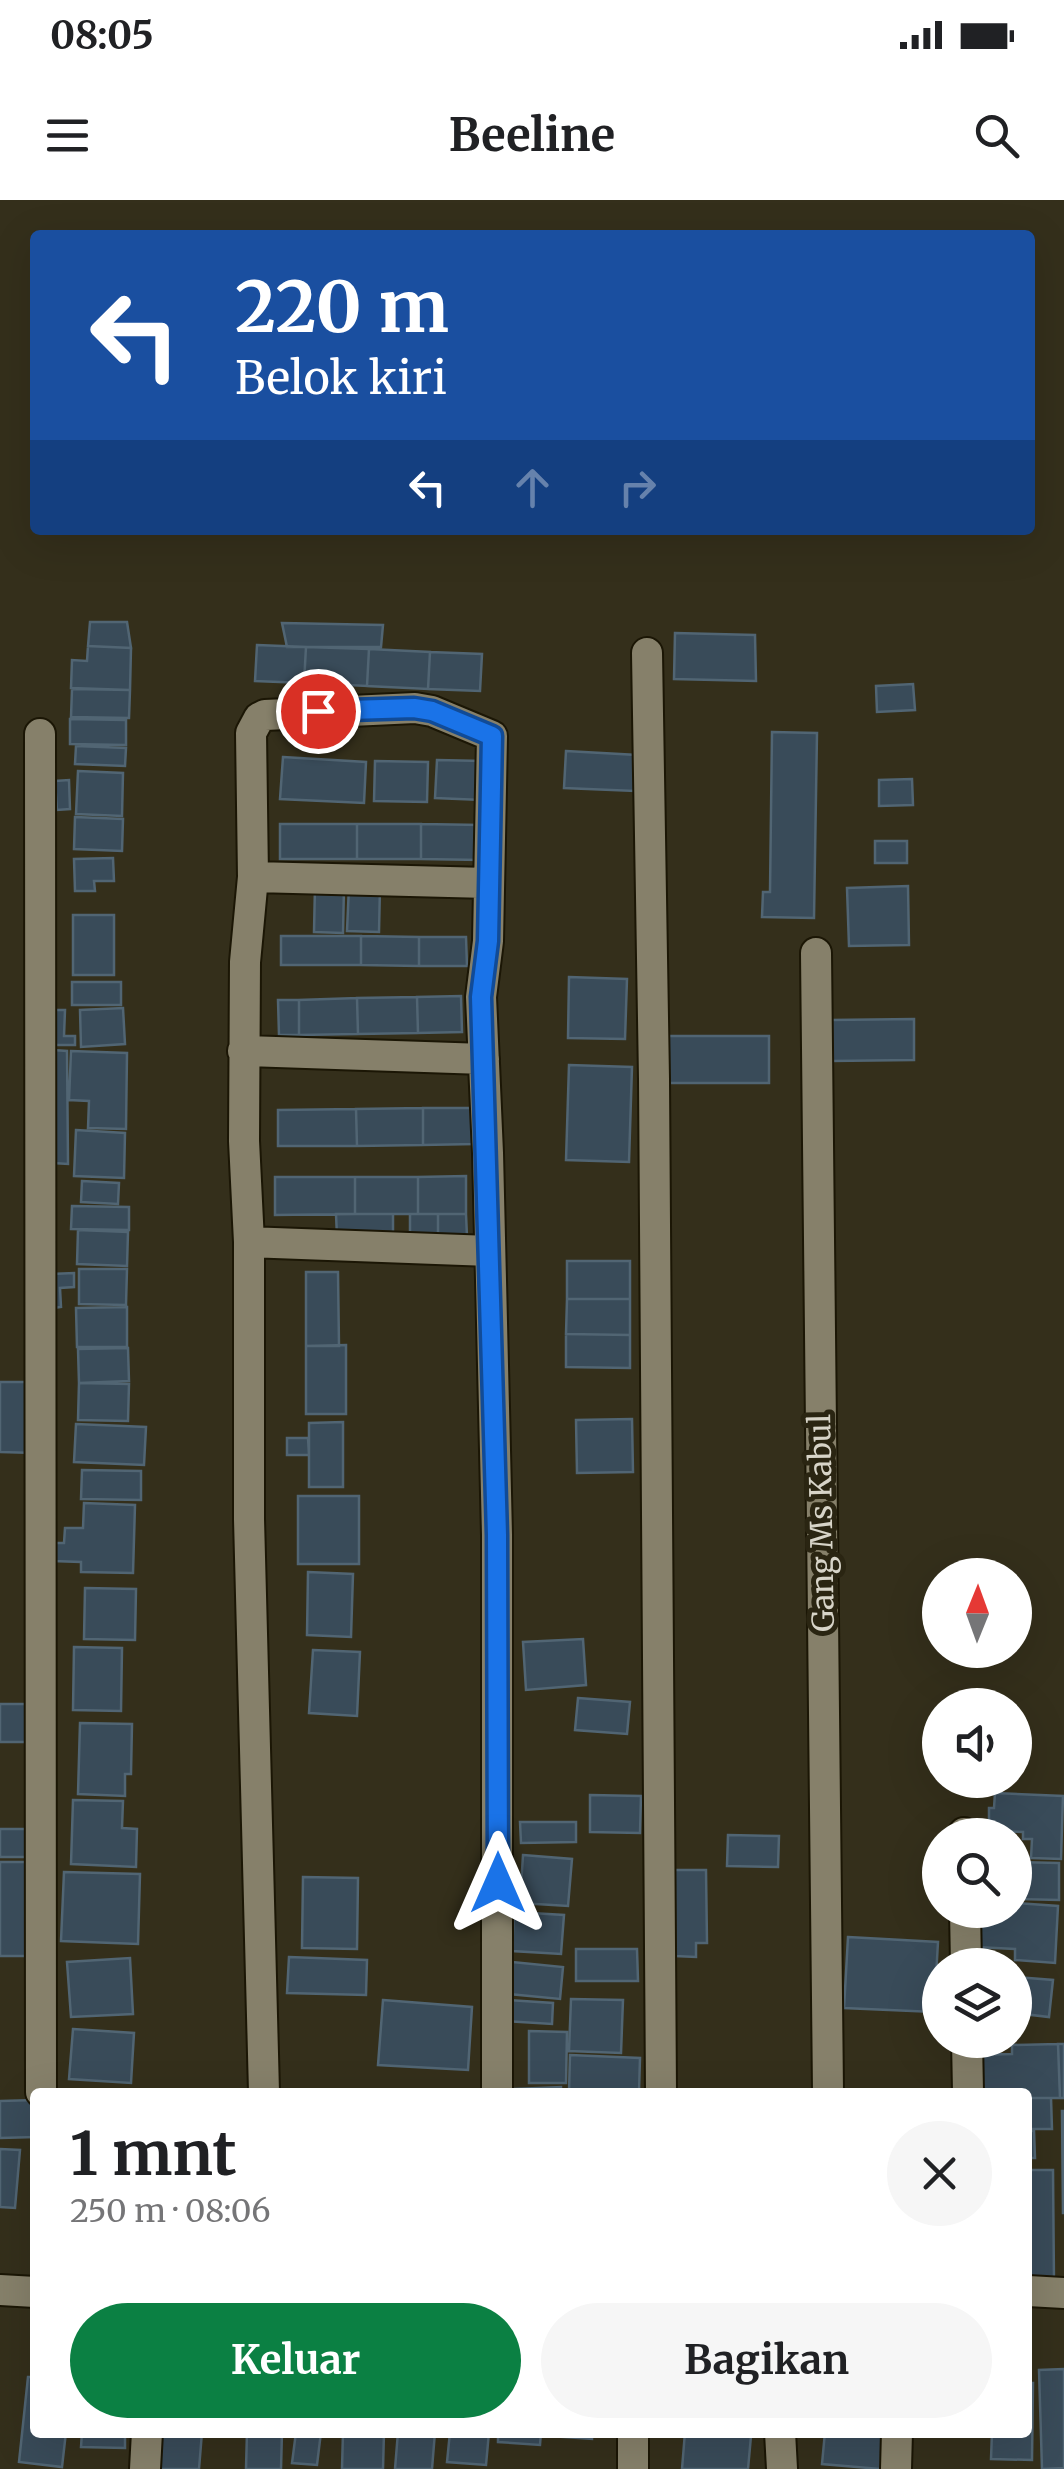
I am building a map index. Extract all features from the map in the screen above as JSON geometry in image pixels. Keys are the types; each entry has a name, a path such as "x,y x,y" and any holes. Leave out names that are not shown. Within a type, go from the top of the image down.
{"street":[{"path":"647,652 661,2088"},
{"path":"264,2088 249,1519 249,1242 243,1051 245,962 254,877 251,734 258,718 286,712 414,708 432,711 492,736 488,941 481,997 497,1535 497,2088"},
{"path":"40,734 42,2088"},
{"path":"254,877 488,883"},
{"name":"Gang Ms Kabul","path":"816,954 828,2088"},
{"path":"243,1051 484,1059"},
{"path":"249,1242 490,1251"},
{"path":"967,2058 968,2088"},
{"path":"0,2290 30,2292"},
{"path":"1032,2291 1064,2292"},
{"path":"146,2469 147,2438"},
{"path":"633,2438 634,2469"},
{"path":"780,2438 782,2469"},
{"path":"896,2438 896,2469"}],"building":[{"path":"90,622 127,622 131,648 88,646"},
{"path":"282,623 383,625 381,647 287,647"},
{"path":"675,633 755,635 756,681 674,679"},
{"path":"257,645 306,647 304,683 255,681"},
{"path":"88,646 131,648 130,690 71,688 72,660 87,661"},
{"path":"306,647 369,649 367,686 304,683"},
{"path":"369,649 430,652 428,689 367,686"},
{"path":"430,652 482,654 480,691 428,689"},
{"path":"913,684 915,710 877,712 876,686"},
{"path":"72,689 130,690 129,718 71,717"},
{"path":"70,719 126,720 126,745 70,744"},
{"path":"772,732 817,733 814,918 762,917 763,892 770,892"},
{"path":"76,746 126,748 125,766 75,764"},
{"path":"566,751 637,755 635,791 564,788"},
{"path":"283,757 366,762 364,803 280,799"},
{"path":"437,760 483,761 482,800 435,798"},
{"path":"375,761 428,762 427,802 374,801"},
{"path":"78,771 123,773 122,816 76,814"},
{"path":"912,779 913,805 879,806 879,780"},
{"path":"69,780 70,809 57,810 55,781"},
{"path":"75,817 123,819 122,851 74,849"},
{"path":"280,824 357,824 357,859 280,859"},
{"path":"357,824 421,824 421,859 357,859"},
{"path":"421,824 481,825 481,860 421,859"},
{"path":"875,841 907,841 907,863 875,863"},
{"path":"113,858 114,881 94,881 95,891 75,891 74,859"},
{"path":"315,886 344,887 343,933 314,932"},
{"path":"349,886 380,887 379,932 347,931"},
{"path":"908,886 909,945 849,946 847,888"},
{"path":"73,915 114,915 114,975 73,975"},
{"path":"281,936 361,936 361,965 281,965"},
{"path":"361,936 419,937 419,966 361,965"},
{"path":"419,937 466,937 467,966 419,966"},
{"path":"569,977 627,979 625,1039 568,1038"},
{"path":"72,982 121,982 121,1005 72,1005"},
{"path":"461,996 462,1032 418,1033 417,997"},
{"path":"417,997 418,1033 358,1034 357,998"},
{"path":"357,998 358,1034 299,1035 299,1000"},
{"path":"278,1000 299,1000 299,1035 279,1035"},
{"path":"123,1008 125,1044 81,1047 80,1010"},
{"path":"53,1010 65,1010 64,1036 75,1036 75,1045 53,1045"},
{"path":"914,1019 914,1060 831,1061 831,1020"},
{"path":"666,1036 769,1036 769,1083 666,1083"},
{"path":"53,1050 67,1051 68,1164 53,1163"},
{"path":"71,1051 127,1053 126,1129 88,1128 89,1101 69,1100"},
{"path":"569,1065 632,1067 629,1162 566,1160"},
{"path":"423,1108 475,1108 475,1144 423,1145"},
{"path":"423,1108 423,1145 357,1146 356,1109"},
{"path":"356,1109 357,1146 278,1146 278,1110"},
{"path":"76,1130 125,1133 124,1178 74,1176"},
{"path":"466,1176 466,1214 418,1214 418,1177"},
{"path":"275,1177 355,1177 355,1214 275,1215"},
{"path":"355,1177 418,1177 418,1214 355,1214"},
{"path":"82,1181 119,1183 118,1204 81,1202"},
{"path":"72,1206 129,1207 129,1230 71,1229"},
{"path":"336,1214 393,1214 393,1237 337,1237"},
{"path":"410,1214 438,1214 438,1237 410,1237"},
{"path":"438,1214 466,1214 467,1237 438,1237"},
{"path":"78,1230 128,1232 127,1266 77,1264"},
{"path":"567,1261 630,1261 630,1299 567,1299"},
{"path":"79,1269 127,1269 126,1305 79,1304"},
{"path":"306,1272 338,1272 339,1346 306,1346"},
{"path":"74,1273 74,1287 60,1288 61,1307 53,1308 51,1274"},
{"path":"567,1299 630,1299 630,1335 566,1334"},
{"path":"127,1307 127,1347 77,1347 76,1308"},
{"path":"566,1334 630,1335 630,1368 566,1367"},
{"path":"346,1345 346,1414 306,1414 306,1346"},
{"path":"128,1348 129,1381 79,1383 78,1349"},
{"path":"0,1382 36,1382 35,1453 0,1452"},
{"path":"79,1383 129,1384 128,1421 78,1420"},
{"path":"632,1419 633,1472 577,1473 576,1420"},
{"path":"343,1422 343,1487 309,1487 309,1423"},
{"path":"76,1424 146,1427 144,1465 74,1462"},
{"path":"287,1438 308,1438 309,1455 287,1455"},
{"path":"82,1470 141,1471 141,1500 81,1499"},
{"path":"298,1496 359,1496 359,1564 298,1564"},
{"path":"84,1503 135,1505 133,1573 81,1572 81,1562 53,1561 54,1543 64,1543 65,1528 83,1528"},
{"path":"308,1572 353,1574 351,1637 307,1635"},
{"path":"85,1588 136,1589 135,1640 84,1639"},
{"path":"583,1639 586,1685 526,1690 523,1642"},
{"path":"74,1647 122,1648 121,1711 73,1710"},
{"path":"313,1650 360,1652 357,1716 309,1713"},
{"path":"578,1698 630,1702 627,1734 575,1730"},
{"path":"0,1704 28,1704 29,1742 0,1742"},
{"path":"80,1723 132,1724 131,1774 125,1774 125,1796 78,1794"},
{"path":"590,1795 641,1796 640,1833 590,1832"},
{"path":"1063,1796 1061,1859 1032,1858 1032,1818 989,1818 989,1808 994,1808 995,1798"},
{"path":"73,1800 123,1801 122,1828 137,1829 136,1867 71,1864"},
{"path":"520,1822 576,1822 576,1842 521,1843"},
{"path":"0,1829 34,1829 34,1857 0,1857"},
{"path":"728,1835 779,1836 778,1867 727,1866"},
{"path":"523,1855 572,1859 568,1906 520,1903"},
{"path":"0,1862 37,1862 37,1956 0,1956"},
{"path":"1032,1862 1059,1863 1059,1900 1032,1899"},
{"path":"670,1870 706,1870 707,1943 696,1943 696,1957 675,1956"},
{"path":"64,1872 140,1874 138,1944 61,1941"},
{"path":"303,1877 358,1878 357,1949 302,1948"},
{"path":"1032,1904 1058,1906 1055,1963 1032,1961 1032,1948 975,1947 976,1928 1032,1928"},
{"path":"514,1912 564,1915 561,1954 512,1951"},
{"path":"848,1937 938,1942 938,1948 922,1948 922,2011 844,2008"},
{"path":"576,1949 637,1949 638,1981 576,1981"},
{"path":"289,1957 367,1960 366,1995 287,1993"},
{"path":"130,1958 133,2014 71,2017 67,1962"},
{"path":"512,1962 563,1967 560,1999 509,1994"},
{"path":"1032,1978 1053,1980 1049,2017 1032,2015"},
{"path":"571,1999 623,2000 621,2053 569,2051"},
{"path":"383,2000 472,2007 468,2070 378,2065"},
{"path":"507,2000 553,2003 552,2024 506,2021"},
{"path":"73,2029 134,2033 131,2083 69,2079"},
{"path":"529,2031 567,2032 566,2083 529,2083"},
{"path":"1058,2044 1060,2098 1032,2098 1032,2088 976,2088 970,2058 1032,2058 1032,2045"},
{"path":"1058,2044 1064,2044 1064,2098 1060,2098"},
{"path":"570,2055 640,2058 639,2088 569,2088"},
{"path":"1032,2098 1051,2098 1052,2129 1032,2129"},
{"path":"30,2100 30,2137 0,2138 0,2101"},
{"path":"1064,2111 1064,2213 1063,2213"},
{"path":"1032,2131 1034,2131 1032,2158"},
{"path":"0,2149 20,2150 15,2208 0,2207"},
{"path":"1032,2170 1053,2170 1054,2283 1032,2283"},
{"path":"1064,2369 1064,2468 1042,2469 1039,2370"},
{"path":"30,2377 30,2438 65,2438 62,2467 19,2462"},
{"path":"1033,2383 1032,2460 991,2459 992,2438 1032,2438"},
{"path":"82,2438 125,2438 125,2448 81,2447"},
{"path":"153,2438 202,2438 199,2469 151,2469"},
{"path":"247,2438 282,2438 281,2469 246,2469"},
{"path":"295,2438 320,2438 317,2465 292,2463"},
{"path":"343,2438 384,2438 383,2469 342,2469"},
{"path":"398,2438 435,2438 432,2469 395,2469"},
{"path":"449,2438 488,2438 486,2465 447,2462"},
{"path":"498,2438 541,2438 540,2445 498,2442"},
{"path":"685,2438 751,2438 748,2469 682,2469"},
{"path":"824,2438 883,2438 880,2469 822,2464"}],"route":[{"path":"318,711 414,708 432,711 492,736 488,941 481,997 497,1535 498,1883"}]}
